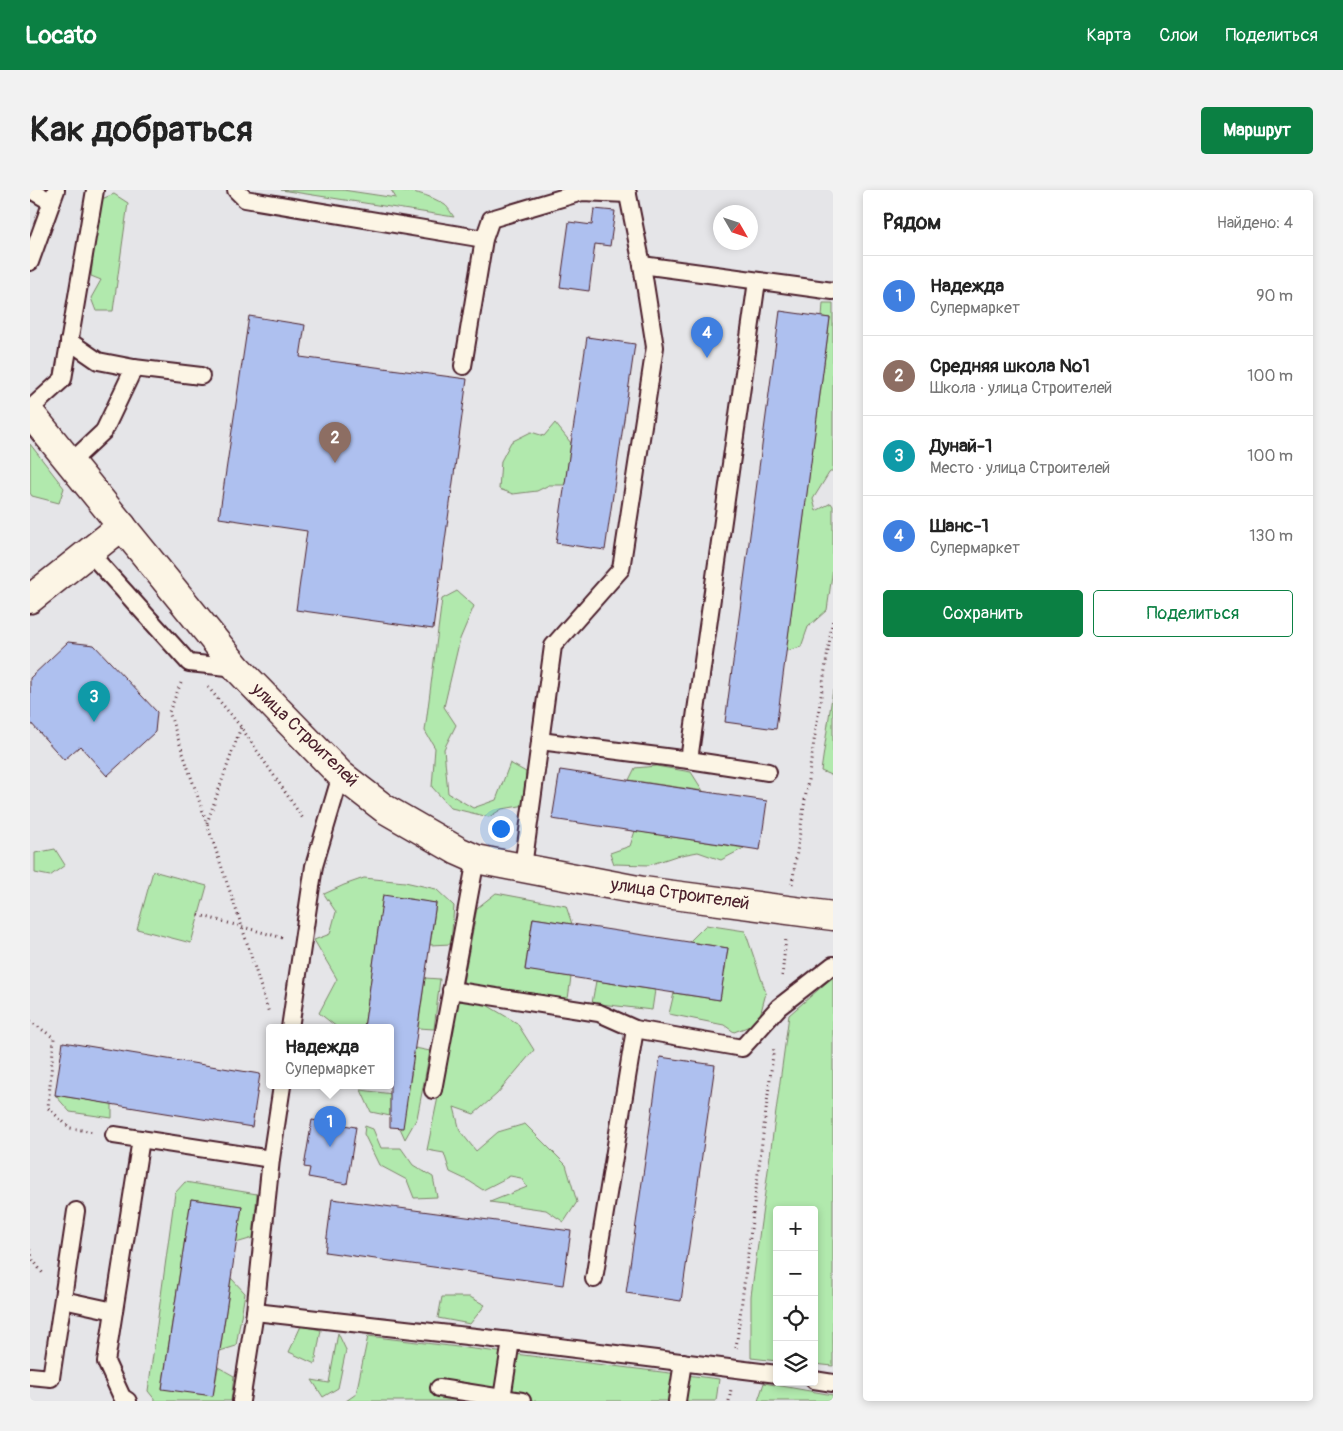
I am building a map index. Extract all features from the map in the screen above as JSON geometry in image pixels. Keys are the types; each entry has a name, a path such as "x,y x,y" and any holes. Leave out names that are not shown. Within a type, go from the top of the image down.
{"street":[{"name":"улица Строителей","path":"30,413 237,668 340,775 385,809 458,851 476,859 643,891 833,916"},
{"path":"30,599 122,526"}],"lane":[{"path":"30,262 53,196 31,190"},
{"path":"30,409 63,379 95,190"},
{"path":"236,190 245,199 484,239"},
{"path":"463,366 484,239 490,219 582,192 627,192 642,265 655,347 621,569 553,646 523,867"},
{"path":"642,265 833,291"},
{"path":"689,760 757,281"},
{"path":"69,341 98,361 134,368 202,376"},
{"path":"70,462 104,431 134,368"},
{"path":"89,552 189,663 237,668"},
{"path":"540,740 768,772"},
{"path":"291,1024 314,866 340,775"},
{"path":"433,1090 476,859"},
{"path":"451,990 599,1013 635,1029 742,1048 779,1007 833,966"},
{"path":"594,1279 635,1029"},
{"path":"241,1401 255,1312 271,1159 282,1089"},
{"path":"114,1134 271,1159"},
{"path":"128,1401 122,1396 106,1362 141,1139"},
{"path":"30,1376 51,1378 76,1211"},
{"path":"63,1300 114,1311"},
{"path":"255,1312 773,1373"},
{"path":"502,1398 511,1341"},
{"path":"677,1401 683,1362"},
{"path":"818,1380 833,1382"},
{"path":"439,1388 522,1401"}],"path":[{"path":"270,1019 242,927 169,712 189,663 241,727 320,845"},
{"path":"206,823 241,727"},
{"path":"199,915 303,943"},
{"path":"30,1021 54,1038 48,1108 70,1128 114,1134"}],"green space":[{"path":"281,190 343,190 396,198 391,190 412,192 426,195 439,201 446,206 454,217"},
{"path":"114,194 128,203 113,311 96,311 91,298 101,280 91,276 99,200"},
{"path":"823,303 833,303 833,470 829,473 813,499 816,511 831,503 833,506 833,568 827,610 808,627 801,647 786,651 830,318 822,317"},
{"path":"555,423 571,443 565,485 549,485 537,491 513,494 499,489 501,461 511,442 531,432 544,436"},
{"path":"30,444 64,488 59,503 32,496 30,493"},
{"path":"457,591 474,606 460,639 444,707 456,725 444,749 448,793 473,808 496,800 510,763 526,772 526,805 502,809 489,817 451,808 432,787 435,748 425,731 442,599"},
{"path":"833,690 833,776 821,771"},
{"path":"656,766 691,772 703,791 629,780 635,768"},
{"path":"635,831 744,848 721,860 698,852 676,856 649,865 614,864 610,853 630,846"},
{"path":"55,849 65,865 50,876 35,873 35,853"},
{"path":"153,871 207,886 191,943 137,929"},
{"path":"364,878 405,882 436,889 454,906 451,944 430,945 436,903 383,896 365,1024 333,1024 319,1013 337,979 314,940 330,934 336,912 324,894"},
{"path":"496,893 566,906 572,924 533,918 525,969 571,977 568,999 463,983 477,908"},
{"path":"706,925 745,931 766,993 758,1023 734,1032 724,1025 669,1014 674,993 720,1000 728,948 689,942"},
{"path":"833,977 833,1366 818,1364 818,1206 773,1206 773,1361 751,1358 751,1296 789,1015"},
{"path":"425,978 440,979 434,1029 418,1028"},
{"path":"596,981 655,990 652,1010 592,1003"},
{"path":"458,1001 485,1004 517,1023 534,1050 497,1094 474,1114 454,1107 460,1131 476,1151 498,1132 525,1124 566,1165 577,1202 564,1222 546,1210 490,1202 527,1187 521,1178 510,1176 483,1190 450,1172 444,1153 427,1150"},
{"path":"415,1048 430,1051 417,1118 405,1139 395,1117 371,1112 361,1090 408,1096"},
{"path":"55,1095 112,1104 112,1118 70,1112"},
{"path":"365,1126 373,1129 381,1148 401,1148 413,1165 433,1177 437,1197 414,1198 407,1180 379,1165 364,1134"},
{"path":"185,1182 257,1194 253,1238 236,1243 242,1206 191,1199 162,1388 213,1396 218,1367 234,1376 231,1401 156,1401 148,1391 175,1193"},
{"path":"231,1278 245,1293 236,1346 220,1351"},
{"path":"442,1297 470,1297 485,1305 470,1324 438,1318"},
{"path":"301,1326 321,1330 315,1364 289,1352"},
{"path":"338,1333 346,1350 338,1388 323,1397 312,1380 329,1383"},
{"path":"368,1336 719,1379 716,1401 346,1401 356,1394"},
{"path":"764,1383 833,1395 833,1401 758,1401"}],"building":[{"path":"594,209 615,211 610,246 595,244 589,291 560,287 569,222 592,225"},
{"path":"780,311 830,318 776,729 725,722"},
{"path":"249,316 305,325 300,357 467,379 433,629 296,610 307,531 219,518"},
{"path":"587,337 635,344 605,550 556,543"},
{"path":"68,642 94,645 157,712 155,732 107,776 80,746 64,760 30,722 30,678"},
{"path":"560,770 767,801 760,850 552,819"},
{"path":"383,895 436,903 403,1128 390,1127 390,1089 394,1089 394,1024 365,1024"},
{"path":"533,918 728,948 720,1000 525,970"},
{"path":"63,1042 260,1074 252,1127 55,1095"},
{"path":"660,1057 715,1065 681,1301 626,1293"},
{"path":"312,1120 356,1127 347,1184 308,1177 310,1168 304,1167"},
{"path":"191,1199 242,1206 213,1396 162,1389"},
{"path":"332,1199 571,1231 563,1285 325,1252"}],"place":[{"name":"Шанс-1","path":"707,358"},
{"name":"Средняя школа №1","path":"335,463"},
{"name":"Дунай-1","path":"94,722"},
{"name":"Надежда","path":"330,1147"}]}
